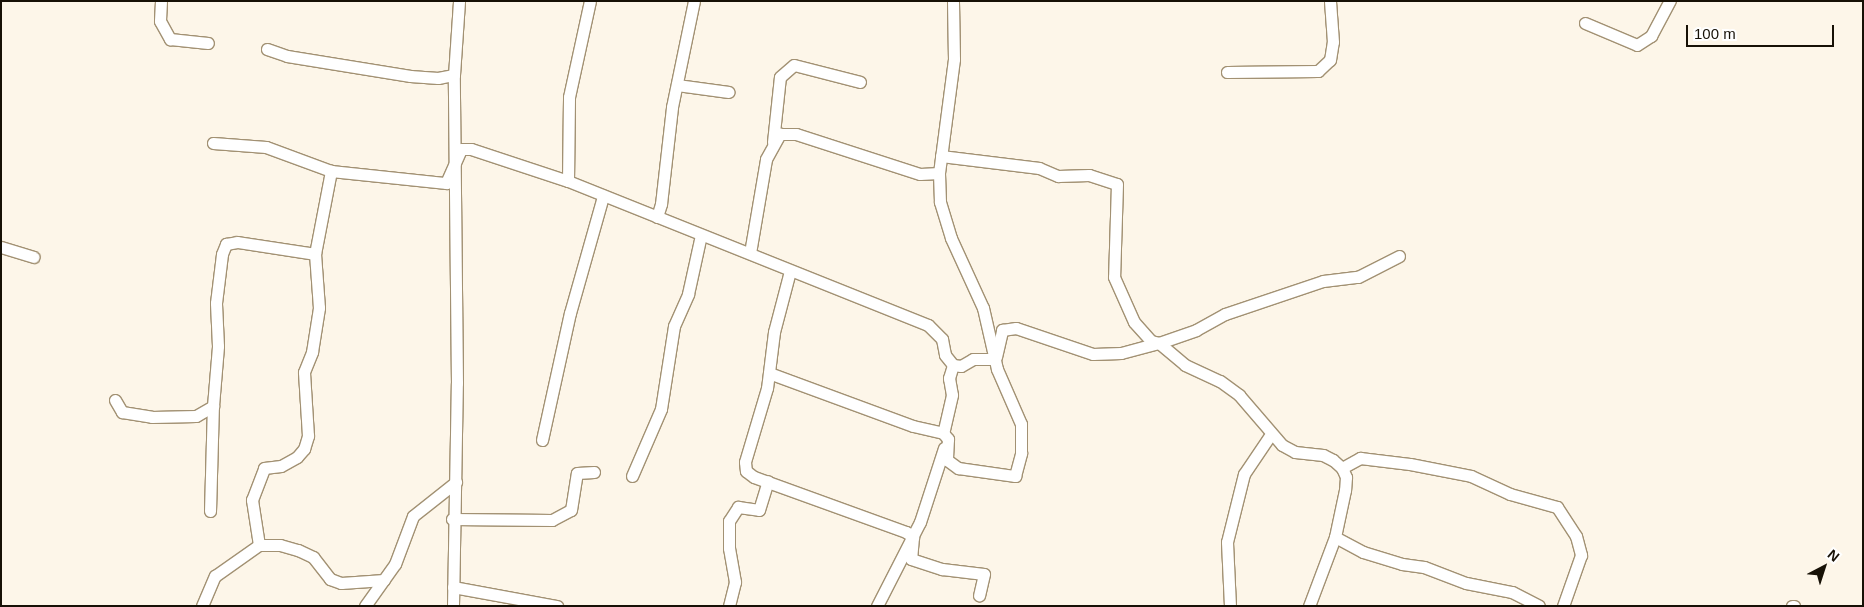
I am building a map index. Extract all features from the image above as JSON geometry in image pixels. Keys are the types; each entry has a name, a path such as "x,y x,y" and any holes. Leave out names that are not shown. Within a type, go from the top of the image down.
{"street":[{"path":"161,1 160,21 170,39 208,43"},
{"path":"453,606 452,519 456,482 456,157 454,74 459,1"},
{"path":"568,181 568,97 590,1"},
{"path":"657,217 662,204 677,85 694,1"},
{"path":"946,436 947,460 952,466 1010,478 1018,472 1021,424 995,359 983,308 951,238 940,202 939,173 954,59 953,1"},
{"path":"1227,72 1318,71 1330,60 1333,42 1330,1"},
{"path":"1585,23 1637,45 1651,36 1670,1"},
{"path":"268,49 287,56 410,76 438,78 454,74"},
{"path":"750,253 766,159 773,142 780,77 794,65 860,82"},
{"path":"677,85 729,92"},
{"path":"773,142 780,134 796,134 874,161 920,174 939,173"},
{"path":"213,143 266,147 331,171 446,183 461,149 471,149 568,181 928,325 942,339 945,355 953,366"},
{"path":"941,156 1039,168 1058,176 1089,176 1117,184 1114,277 1134,322 1151,341 1159,344 1185,365 1220,381 1240,395 1261,418 1271,434 1296,452 1323,455 1342,468 1345,490 1335,537 1309,606"},
{"path":"259,545 252,500 264,468 281,466 297,457 304,449 308,436 304,372 312,352 319,308 315,254 331,171"},
{"path":"542,440 570,313 603,196"},
{"path":"632,476 661,409 674,326 688,294 701,235"},
{"path":"210,511 212,406 218,346 216,303 222,254 226,244 237,242 315,254"},
{"path":"1,247 34,257"},
{"path":"995,359 1002,330 1016,328 1093,354 1121,354 1159,344 1196,330 1225,314 1323,281 1358,276 1399,256"},
{"path":"790,271 774,332 769,373 745,462 746,471 914,538"},
{"path":"953,366 961,366 973,359 995,359"},
{"path":"877,606 914,538 930,497 946,436 952,395 949,378 953,366"},
{"path":"769,373 913,426 946,436"},
{"path":"115,400 122,412 152,417 196,416 212,406"},
{"path":"1230,606 1226,542 1244,474 1271,434"},
{"path":"1342,468 1360,458 1410,464 1471,476 1510,494 1557,507 1576,536 1580,555 1563,606"},
{"path":"452,519 552,520 571,510 577,473 594,472"},
{"path":"729,606 735,582 729,548 728,522 738,507 759,510 768,481"},
{"path":"365,606 395,564 413,516 456,482"},
{"path":"1335,537 1363,552 1424,567 1466,583 1512,592 1539,606"},
{"path":"914,538 911,559 942,568 984,574 979,595"},
{"path":"202,606 215,576 259,545 280,545 313,557 330,580 341,583 384,580"},
{"path":"453,587 556,606"}]}
